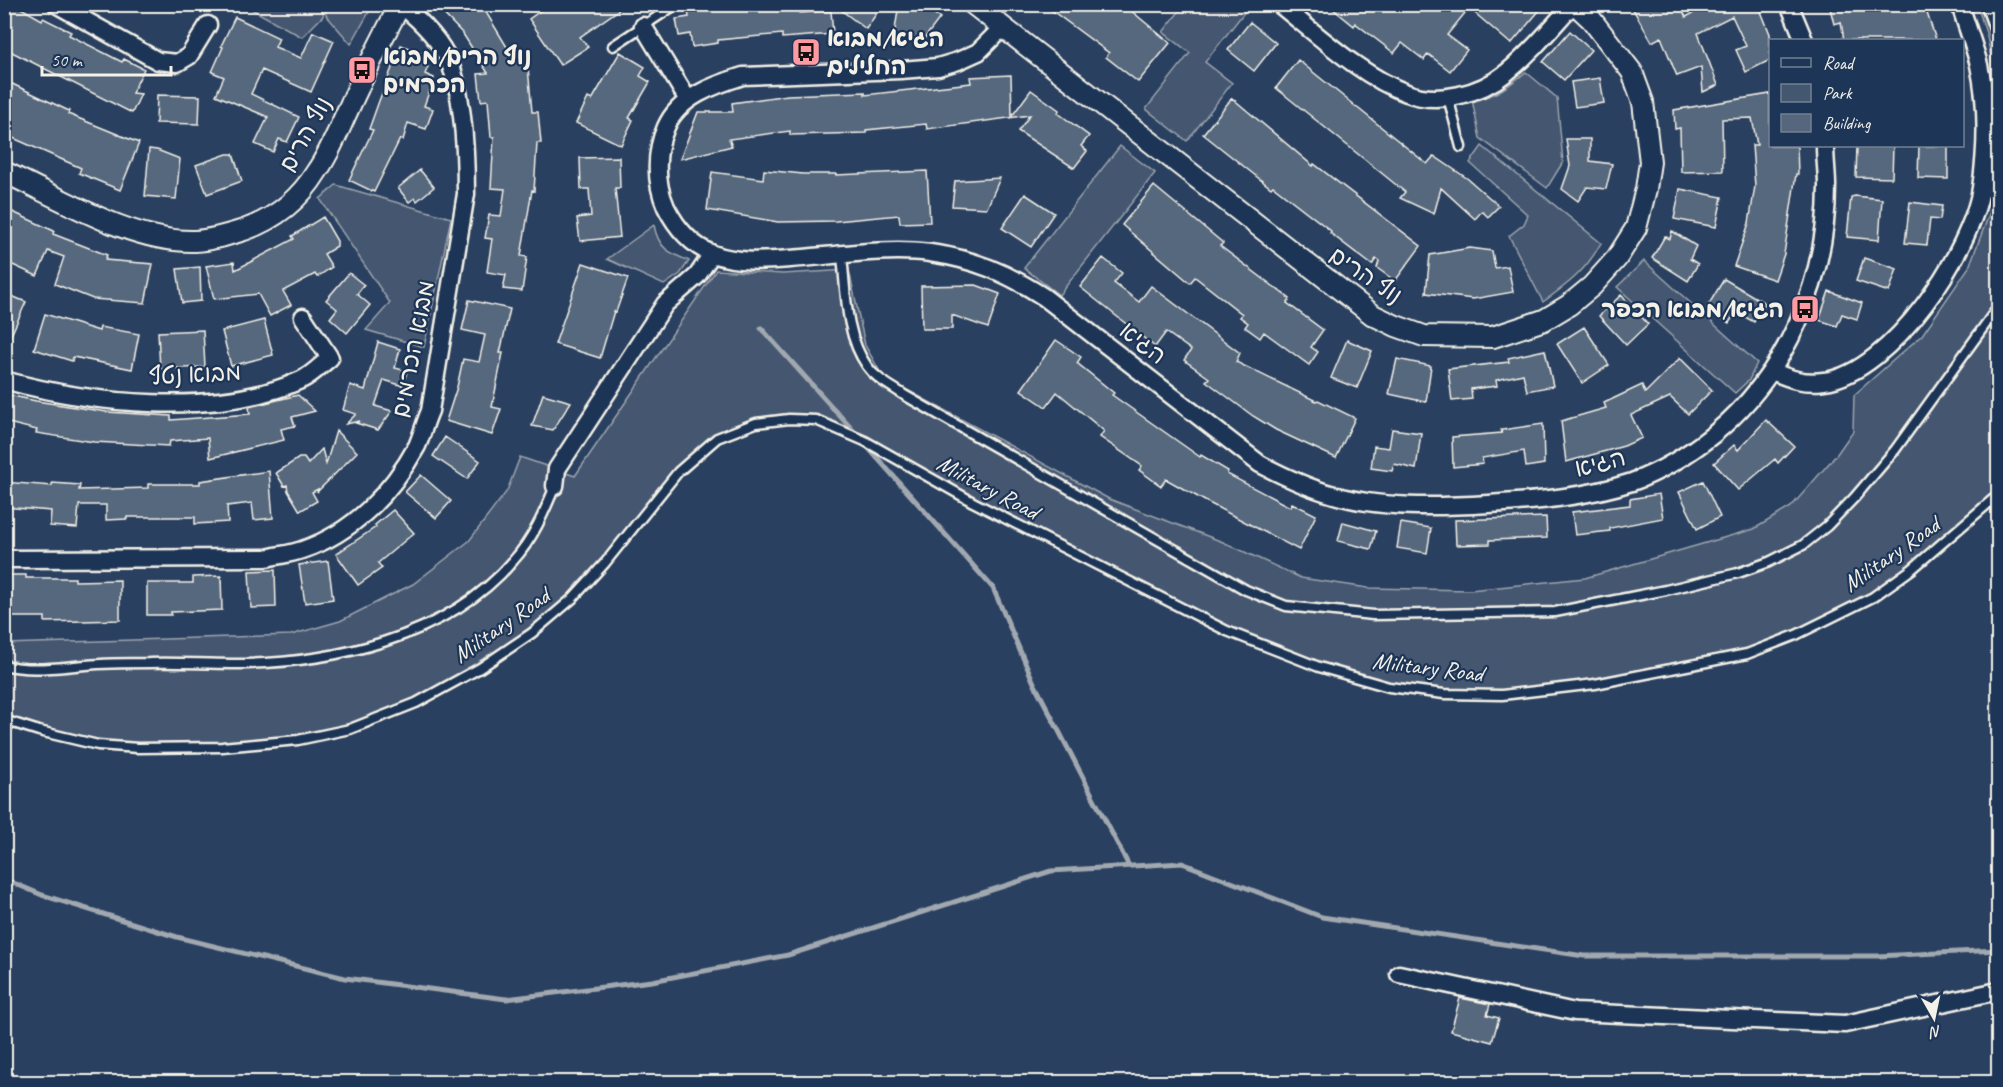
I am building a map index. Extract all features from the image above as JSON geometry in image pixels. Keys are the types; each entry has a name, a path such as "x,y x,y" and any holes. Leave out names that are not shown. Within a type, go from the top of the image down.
{"street":[{"path":"56,4 158,61 177,63 189,56 208,26"},
{"name":"נוף הרים","path":"973,4 1373,315 1424,336 1493,336 1544,320 1569,305 1592,286 1617,258 1636,228 1644,199 1650,162 1643,102 1632,72 1592,19 1574,4"},
{"path":"1279,4 1355,64 1408,94 1433,98 1448,97 1482,88 1505,74 1574,4"},
{"path":"1788,4 1804,39"},
{"path":"1772,371 1799,382 1826,381 1851,373 1885,349 1917,316 1942,278 1967,232 1981,191 1985,146 1985,106 1979,65 1960,4"},
{"name":"נוף הרים","path":"4,172 120,227 170,240 197,241 223,237 252,227 281,212 301,193 318,171 379,43 401,5"},
{"name":"מבוא הכרמים","path":"4,559 266,558 302,551 353,524 376,503 401,472 418,443 430,411 466,194 466,162 457,86 448,59 421,22 401,5"},
{"path":"643,26 688,100"},
{"name":"הגיא","path":"1002,28 978,52 958,62 938,67 743,76 717,84 688,100 668,122 660,140 658,182 674,223 692,242 712,254 740,260 770,261 893,252 929,252 985,265 1020,281 1044,297 1260,464 1296,482 1333,495 1372,502 1444,507 1533,502 1584,494 1631,482 1661,470 1689,454 1728,422 1756,394 1794,334 1816,271 1823,231 1827,188 1825,147"},
{"path":"555,486 557,469 665,304 698,276 712,254"},
{"name":"מבוא נטף","path":"4,380 94,398 194,403 243,398 304,379 330,358 303,317"},
{"path":"1399,974 1575,1012 1845,1024 1998,990"}],"lane":[{"path":"1985,4 1998,40"},
{"path":"613,46 672,7"},
{"path":"1448,97 1461,147"},
{"path":"842,256 851,329 866,365 878,378 1246,590 1286,606 1372,615 1556,612 1666,590 1738,573 1769,562 1803,545 1827,526 1854,498 1895,450 1998,307"},
{"name":"Military Road","path":"4,720 98,745 138,748 222,747 298,740 350,729 416,703 480,668 532,633 579,592 678,472 717,438 756,423 789,419 816,420 865,441 973,502 1227,631 1329,670 1389,687 1444,694 1502,695 1595,684 1748,654 1796,635 1873,597 1912,569 1998,495"},
{"path":"4,665 36,669 97,664 274,662 347,652 383,643 421,629 486,587 513,562 538,526 555,486"}],"green space":[{"path":"326,4 373,5 351,44 326,15"},
{"path":"1185,4 1250,5 1205,62 1232,83 1187,141 1146,109 1190,53 1163,32"},
{"path":"244,5 323,5 323,16 302,37"},
{"path":"1977,5 1998,5 1998,95 1987,36"},
{"path":"1526,72 1557,98 1563,162 1547,188 1480,138 1472,100 1495,94"},
{"path":"1120,146 1155,173 1059,295 1024,268"},
{"path":"1482,146 1601,243 1589,262 1576,276 1543,302 1509,236 1524,224 1528,215 1470,163"},
{"path":"1998,166 1998,489 1910,566 1871,593 1795,632 1746,650 1595,680 1502,691 1445,690 1390,682 1321,663 1229,628 975,499 867,438 817,416 789,415 755,419 714,435 569,596 530,630 478,664 414,699 349,726 297,736 222,743 138,744 98,741 5,716 4,644 291,635 340,621 413,584 469,541 507,491 520,457 575,476 716,270 783,274 849,270 865,345 883,377 1109,499 1223,542 1301,578 1368,588 1470,590 1585,578 1754,529 1791,507 1837,454 1853,431 1854,395 1922,335 1969,267 1996,196"},
{"path":"336,185 451,218 424,347 366,330 390,303 320,199"},
{"path":"654,225 658,239 666,249 689,261 680,274 664,285 607,259"},
{"path":"1644,261 1757,363 1749,380 1735,393 1617,287"}],"building":[{"path":"4,4 14,4 42,20 43,18 71,32 69,35 122,62 124,59 144,69 132,93 141,94 132,113 4,48"},
{"path":"434,4 481,4 513,57 527,56 532,112 538,112 541,143 537,143 534,191 532,190 521,256 527,257 522,291 503,289 506,275 487,272 492,239 485,238 489,215 501,216 505,189 491,188 494,137 491,137 488,100 481,101 478,74 488,73 463,34"},
{"path":"550,4 627,4 580,37 588,47 560,65 529,19"},
{"path":"687,4 799,4 800,13 831,11 833,34 782,38 782,34 718,40 718,43 692,47 690,34 679,36 676,19 689,17"},
{"path":"833,4 883,4 866,29"},
{"path":"899,4 920,4 940,18 924,39 894,36"},
{"path":"1043,4 1123,4 1170,43 1138,82 1106,57 1109,53"},
{"path":"1327,4 1545,4 1511,44 1469,8 1447,35 1467,50 1450,71 1428,54 1424,60 1402,43 1394,53 1355,23 1354,26"},
{"path":"1630,4 1679,4 1686,17 1711,4 1758,4 1770,34 1769,60 1746,72 1736,50 1746,46 1732,16 1698,33 1718,85 1703,92 1701,67 1677,76 1661,37 1652,42"},
{"path":"1829,4 1924,4 1936,39 1844,39 1841,22 1834,24"},
{"path":"235,17 279,38 275,47 301,58 313,32 334,41 311,92 262,70 251,94 299,117 287,142 279,139 273,152 255,144 268,117 216,95 224,77 212,72"},
{"path":"1250,22 1276,43 1254,71 1228,50"},
{"path":"1570,31 1591,50 1564,80 1543,62"},
{"path":"401,45 422,53 419,63 428,67 425,74 434,78 424,106 433,109 426,129 408,123 403,140 400,139 374,192 349,180 373,130 369,129"},
{"path":"620,52 645,67 640,76 650,82 629,118 633,120 621,145 576,123 588,98 592,100"},
{"path":"1298,60 1427,164 1434,156 1468,179 1499,206 1488,217 1482,211 1475,219 1441,188 1434,214 1400,198 1405,192 1276,88"},
{"path":"1011,75 1012,116 1031,90 1089,136 1081,146 1087,151 1074,168 1018,131 1030,115 927,129 926,124 866,130 866,133 790,135 790,131 729,139 732,146 680,159 698,112 733,112 732,103 788,95 865,92 865,95 971,83 970,77"},
{"path":"1600,78 1604,103 1575,107 1571,82"},
{"path":"4,80 69,111 68,114 139,143 120,190 79,173 81,168 4,134"},
{"path":"1769,94 1769,147 1797,147 1798,174 1796,174 1784,254 1775,280 1734,266 1749,223 1755,186 1752,145 1757,145 1752,118 1722,119 1723,171 1681,172 1680,128 1675,129 1674,110"},
{"path":"157,95 200,96 199,124 156,123"},
{"path":"1232,98 1313,166 1314,164 1421,246 1395,281 1377,268 1379,261 1376,259 1372,265 1203,134"},
{"path":"1566,139 1590,139 1590,161 1612,164 1606,189 1587,187 1578,201 1562,189 1570,166"},
{"path":"1857,147 1893,147 1892,178 1856,177"},
{"path":"1919,147 1948,147 1948,179 1918,178"},
{"path":"149,149 180,159 176,199 145,196"},
{"path":"233,154 242,181 207,194 196,165"},
{"path":"619,157 620,188 615,188 620,237 580,241 577,218 591,216 589,189 581,189 580,158"},
{"path":"420,170 434,187 417,201 415,198 409,202 398,188"},
{"path":"764,170 836,175 927,171 930,222 900,223 899,215 836,221 778,222 707,210 712,172 763,179"},
{"path":"1000,178 987,208 952,206 955,181"},
{"path":"1154,186 1223,243 1220,246 1290,299 1287,303 1323,330 1311,347 1318,352 1309,365 1264,332 1260,338 1245,327 1248,323 1240,317 1242,314 1195,277 1190,283 1122,225"},
{"path":"1680,189 1722,197 1716,227 1674,219"},
{"path":"1025,194 1054,213 1031,247 1002,228"},
{"path":"1851,197 1882,199 1879,240 1847,237"},
{"path":"1910,202 1942,206 1940,220 1930,219 1927,245 1905,243"},
{"path":"4,208 54,231 53,234 107,255 105,260 153,264 145,303 93,299 55,284 64,257 48,251 37,276 4,261"},
{"path":"323,217 337,241 337,246 324,254 332,267 317,277 315,274 283,291 291,305 270,316 258,294 214,299 206,266 234,262 235,270 294,239 292,236"},
{"path":"1672,231 1696,246 1690,259 1698,264 1688,281 1652,258 1665,236 1670,239"},
{"path":"1470,248 1492,251 1495,268 1508,266 1513,292 1473,299 1426,293 1430,255"},
{"path":"1103,258 1122,273 1114,283 1139,302 1151,286 1240,353 1236,362 1355,418 1336,458 1276,430 1253,416 1206,381 1209,378 1184,360 1191,350 1166,332 1155,347 1080,287"},
{"path":"1864,258 1897,269 1889,292 1856,281"},
{"path":"583,263 628,278 616,312 614,311 600,358 555,344"},
{"path":"200,267 201,301 182,303 177,269"},
{"path":"349,273 364,285 357,294 370,305 347,333 330,318 337,309 326,300"},
{"path":"1724,279 1765,303 1754,322 1736,312 1729,323 1706,309"},
{"path":"976,285 1000,294 988,328 952,315 952,329 922,329 921,286"},
{"path":"1829,291 1862,303 1857,319 1842,314 1837,326 1819,320"},
{"path":"4,293 26,302 4,351"},
{"path":"1621,295 1648,324 1626,345 1599,316"},
{"path":"469,300 510,309 500,353 503,353 492,407 501,409 492,435 446,421 463,359 479,362 485,335 462,330"},
{"path":"45,314 99,331 100,327 139,334 132,369 73,357 72,361 34,349"},
{"path":"264,320 273,355 231,366 222,331"},
{"path":"1584,327 1609,365 1582,383 1557,344"},
{"path":"203,330 205,367 160,369 158,332"},
{"path":"1056,340 1081,357 1077,363 1114,393 1112,395 1200,457 1201,455 1228,471 1227,474 1290,507 1292,503 1316,515 1299,550 1166,479 1161,486 1139,470 1142,466 1100,437 1104,431 1057,392 1046,407 1021,390"},
{"path":"1347,340 1372,351 1357,388 1331,378"},
{"path":"378,342 400,349 395,368 407,371 403,386 384,380 375,406 392,411 378,430 356,423 360,421 346,424 356,414 343,410 350,385 365,390"},
{"path":"1545,350 1553,386 1527,391 1523,374 1496,380 1497,386 1471,389 1472,399 1452,401 1448,369 1509,362 1508,358"},
{"path":"1680,358 1712,390 1688,414 1670,397 1631,415 1642,438 1624,446 1566,462 1561,421 1606,408 1604,403 1642,385 1645,393"},
{"path":"1397,359 1431,366 1426,402 1389,394"},
{"path":"4,394 107,412 171,416 171,420 250,414 249,407 298,395 315,411 292,417 295,426 281,429 284,440 210,458 208,438 170,441 169,446 94,442 36,433 37,430 4,422"},
{"path":"543,394 571,402 553,430 532,426"},
{"path":"1766,420 1794,446 1778,463 1775,459 1738,490 1714,463 1734,445 1738,450"},
{"path":"1543,424 1544,464 1526,467 1524,451 1482,458 1483,464 1453,467 1452,437 1502,433 1501,430"},
{"path":"1392,429 1421,433 1416,469 1394,464 1392,471 1371,468 1374,446 1389,448"},
{"path":"336,431 357,452 317,492 318,489 312,492 317,501 300,511 287,485 284,486 276,473 299,458 304,458 308,464 322,449 326,464"},
{"path":"445,437 480,461 467,479 433,456"},
{"path":"269,471 273,518 254,520 252,503 227,506 228,522 195,524 195,517 127,517 127,519 106,520 106,505 79,505 77,528 50,526 51,511 4,507 4,482 52,486 52,483 80,485 79,490 148,488 148,484 200,484 200,481"},
{"path":"421,475 451,501 436,518 405,492"},
{"path":"1703,481 1720,517 1697,529 1679,492"},
{"path":"1659,494 1663,518 1610,528 1610,531 1575,535 1572,512 1630,505 1630,499"},
{"path":"393,510 414,533 378,563 382,568 358,585 336,554 376,527 375,525"},
{"path":"1546,517 1547,538 1490,540 1490,544 1456,545 1455,520"},
{"path":"1343,522 1376,531 1371,549 1338,541"},
{"path":"1401,523 1431,528 1427,553 1397,548"},
{"path":"328,561 333,599 305,603 299,565"},
{"path":"275,570 276,607 251,608 249,571"},
{"path":"4,575 26,575 26,578 75,578 75,581 120,580 120,620 45,622 45,617 4,617"},
{"path":"221,576 222,610 147,615 147,583 193,583 193,577"},
{"path":"1460,998 1490,1004 1487,1015 1499,1018 1492,1042 1451,1031"}],"waterway":[{"path":"761,328 858,436"},
{"path":"864,443 993,588 1034,683 1129,866"},
{"path":"4,879 42,895 177,937 345,978 506,999 652,981 788,955 1051,871 1182,863 1322,917 1584,956 1877,956 1998,950"}],"place":[{"name":"הגיא/מבוא החלילים","path":"806,52"},
{"name":"נוף הרים/מבוא הכרמים","path":"362,70"},
{"name":"הגיא/מבוא הכפר","path":"1805,309"}]}
